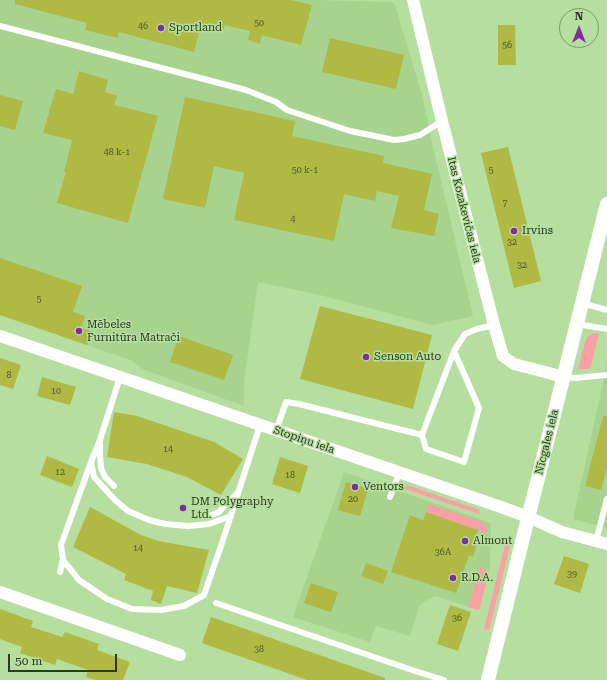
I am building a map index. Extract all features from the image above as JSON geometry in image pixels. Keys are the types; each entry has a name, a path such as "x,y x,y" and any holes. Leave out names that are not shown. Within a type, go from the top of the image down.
{"street":[{"name":"Itas Kozakevičas iela","path":"413,0 442,121 503,356 514,364 564,376"},
{"name":"Nīcgales iela","path":"488,680 607,204"},
{"name":"Stopiņu iela","path":"0,336 528,517 562,532 602,543"},
{"path":"0,592 180,655"}],"lane":[{"path":"0,26 246,90 276,102 287,110 350,131 394,140 404,139 420,135 442,121"},
{"path":"582,303 607,310"},
{"path":"577,324 607,329"},
{"path":"454,350 478,408 464,462 426,449 422,435 454,350 465,334 477,329 494,326"},
{"path":"564,376 574,378 607,375"},
{"path":"60,572 63,560 61,545 100,440 120,377"},
{"path":"276,431 286,402 422,435"},
{"path":"63,560 79,580 107,599 132,609 161,610 184,606 204,595 224,540 260,425"},
{"path":"100,440 101,468 106,477 114,486"},
{"path":"91,462 94,477 115,500 128,511 149,520 165,524 188,526 209,524 231,516"},
{"path":"390,497 400,473"},
{"path":"200,516 209,516 219,512 238,493"},
{"path":"602,543 607,500"},
{"path":"216,603 444,680"}],"shaded area":[{"path":"0,0 313,0 394,2 422,95 473,316 433,325 320,295 258,282 244,382 244,406 142,369 133,361 0,315"},
{"path":"599,333 590,369 578,369 587,337 592,334"},
{"path":"607,365 607,528 573,519"},
{"path":"344,472 491,523 490,565 479,610 435,596 420,604 410,636 376,626 370,642 293,617"},
{"path":"407,485 480,510 479,514 405,489"},
{"path":"429,504 482,522 488,529 486,533 426,512"},
{"path":"505,545 510,546 489,630 484,629"},
{"path":"481,565 488,576 479,610 468,607"}],"building":[{"path":"15,0 291,0 312,5 301,45 262,35 260,44 248,40 250,31 225,25 223,31 201,25 194,52 119,32 118,38 85,30 87,23 15,4"},
{"path":"498,25 515,25 516,65 498,65"},
{"path":"330,38 404,55 396,89 322,72"},
{"path":"79,71 108,80 105,92 117,96 114,105 158,116 128,223 57,203 66,172 64,172 72,140 43,133 56,89 73,94"},
{"path":"0,95 23,101 15,130 0,126"},
{"path":"185,97 295,121 292,136 384,156 383,163 432,174 424,210 439,214 434,236 391,228 399,196 377,191 375,201 344,194 334,241 234,220 244,173 214,166 205,208 163,199"},
{"path":"508,147 541,281 514,288 481,153"},
{"path":"0,258 82,286 73,312 85,316 81,328 92,331 87,345 0,315"},
{"name":"Senson Auto","path":"320,306 432,335 413,409 300,379"},
{"path":"179,336 233,355 224,380 170,362"},
{"path":"0,358 21,365 13,389 0,385"},
{"path":"42,377 76,387 70,405 37,396"},
{"path":"114,412 137,416 214,442 243,459 221,495 187,477 147,464 107,457"},
{"path":"603,416 607,416 607,467 601,490 585,486"},
{"path":"47,456 79,469 72,487 40,475"},
{"path":"280,457 308,466 300,493 272,484"},
{"path":"346,482 368,489 360,516 338,510"},
{"path":"90,507 144,536 158,541 209,550 197,593 167,586 161,604 151,600 153,591 124,580 126,574 73,547"},
{"path":"426,512 478,530 474,543 477,544 473,557 469,555 456,593 391,572 410,515 423,520"},
{"path":"564,556 589,564 580,593 554,584"},
{"path":"366,563 388,571 383,584 361,576"},
{"path":"311,583 338,592 331,612 304,603"},
{"path":"450,605 471,612 458,651 437,644"},
{"path":"0,609 33,621 31,627 62,637 65,632 99,644 97,650 130,662 123,680 96,680 86,677 88,670 57,659 55,665 20,653 22,647 0,639"},
{"path":"211,617 385,678 385,680 307,680 202,643"}],"place":[{"name":"Sportland","path":"161,28"},
{"name":"Irvins","path":"514,231"},
{"name":"Mēbeles Furnitūra Matrači","path":"79,331"},
{"name":"Senson Auto","path":"366,357"},
{"name":"Ventors","path":"355,487"},
{"name":"DM Polygraphy Ltd.","path":"183,508"},
{"name":"Almont","path":"465,541"},
{"name":"R.D.A.","path":"453,578"}]}
